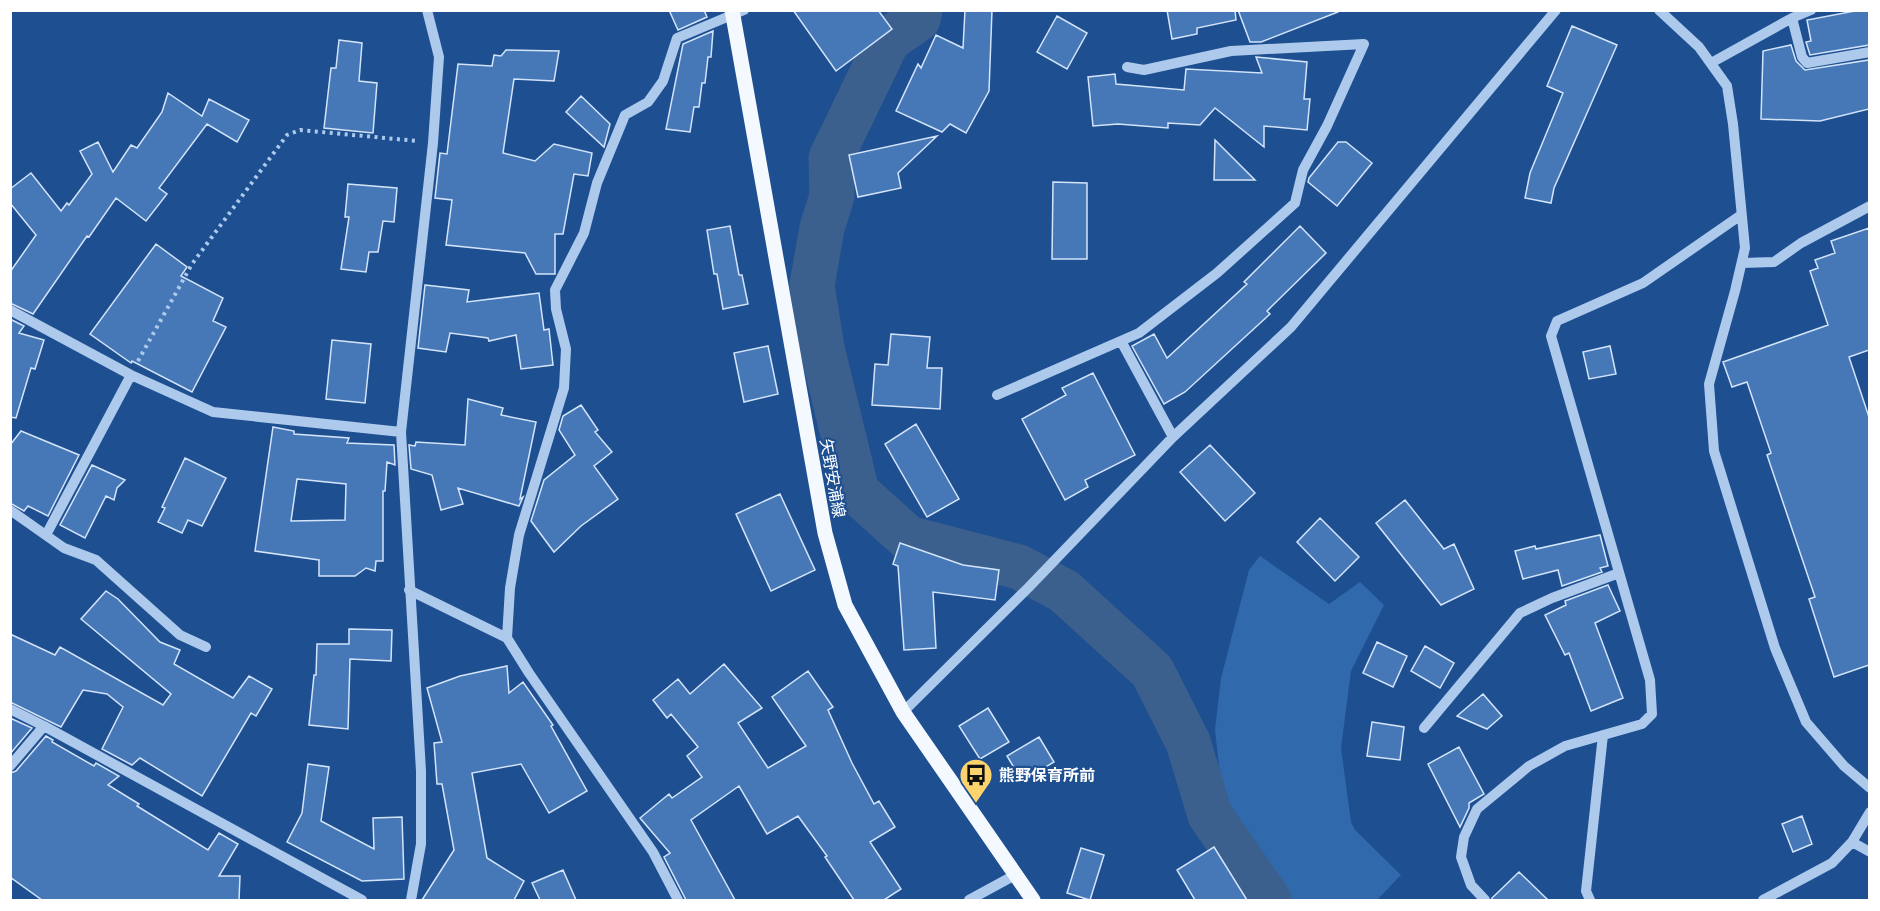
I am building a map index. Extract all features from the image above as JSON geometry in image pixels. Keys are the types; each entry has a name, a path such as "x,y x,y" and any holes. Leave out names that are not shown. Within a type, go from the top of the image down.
{"main road":[{"name":"矢野安浦線","path":"736,12 825,533 846,605 903,712 1033,900"}],"street":[{"path":"411,900 421,844 421,771 401,432 433,143 440,57 427,10"},
{"path":"903,712 1029,587 1173,437 1291,327 1556,10"},
{"path":"1659,10 1699,47 1727,86 1733,124 1745,248 1736,291 1709,384 1714,451 1776,648 1806,722 1844,766 1869,788"},
{"path":"1712,63 1792,18 1811,10"},
{"path":"507,638 510,588 519,535 564,388 566,349 556,309 555,290 584,233 597,183 625,115 648,102 663,81 677,38 736,12"},
{"path":"1792,18 1802,57 1808,63 1869,52"},
{"path":"997,395 1139,333 1217,273 1295,203 1303,170 1327,126 1364,44 1231,51 1144,70 1127,67"},
{"path":"1742,263 1774,262 1801,243 1869,206"},
{"path":"1485,900 1471,885 1461,857 1464,837 1477,809 1529,766 1564,746 1642,724 1652,714 1650,680 1551,336 1557,321 1643,283 1742,215"},
{"path":"10,310 131,375 213,412 401,432"},
{"path":"1121,340 1173,437"},
{"path":"46,535 131,375"},
{"path":"10,510 64,548 96,560 180,635 206,647"},
{"path":"1424,728 1520,613 1552,598 1619,573"},
{"path":"409,590 507,638 653,852 678,900"},
{"path":"10,710 44,726 362,900"},
{"path":"10,766 44,726"},
{"path":"1590,900 1586,891 1603,735"},
{"path":"1763,900 1832,863 1852,842 1869,812"},
{"path":"1852,842 1869,852"},
{"path":"969,900 1015,875"}],"path":[{"path":"131,375 192,264 287,135 300,130 433,143"}],"shaded area":[{"path":"1260,556 1329,604 1360,582 1384,605 1351,671 1341,748 1351,822 1355,830 1401,875 1377,900 1290,900 1233,827 1220,775 1215,730 1221,678 1249,570"}],"building":[{"path":"669,10 704,10 707,17 678,30"},
{"path":"793,10 878,10 892,29 836,71"},
{"path":"965,10 992,10 989,91 966,133 950,124 942,132 896,111 918,64 921,68 936,35 963,48"},
{"path":"1167,10 1235,10 1236,20 1197,28 1197,34 1172,39"},
{"path":"1238,10 1338,10 1338,12 1261,42 1250,42"},
{"path":"1869,10 1869,45 1810,55 1806,42 1811,41 1807,20"},
{"path":"1057,16 1087,33 1067,69 1037,52"},
{"path":"1572,26 1617,45 1554,188 1551,203 1525,198 1530,173 1563,93 1547,86"},
{"path":"713,31 711,57 708,57 699,107 694,107 690,132 666,129 683,44"},
{"path":"339,40 362,43 359,81 377,83 373,133 324,128 331,68 336,68"},
{"path":"1791,45 1796,61 1805,70 1869,60 1869,109 1820,121 1761,119 1763,51"},
{"path":"506,50 559,51 554,81 514,79 503,153 535,161 554,144 592,153 588,176 574,174 563,234 555,234 555,274 536,274 525,253 446,245 452,200 435,198 440,153 447,154 458,64 492,66 494,55 501,56"},
{"path":"1256,57 1307,62 1304,99 1310,99 1307,130 1264,126 1264,147 1215,108 1200,125 1168,123 1168,128 1118,124 1093,126 1088,77 1115,74 1116,84 1184,90 1186,69 1262,73"},
{"path":"168,93 202,116 209,99 249,120 237,142 207,124 159,188 167,194 146,221 116,198 33,314 10,303 10,272 36,235 10,203 10,189 31,173 61,211 67,203 69,205 92,174 80,151 98,142 113,172 131,145 137,148 162,112"},
{"path":"581,96 610,124 604,147 566,112"},
{"path":"937,136 898,173 901,188 858,197 849,155"},
{"path":"1215,140 1255,180 1214,180"},
{"path":"1338,142 1346,142 1372,163 1337,206 1308,182"},
{"path":"1053,182 1087,183 1087,259 1052,259"},
{"path":"348,184 397,188 394,222 383,221 378,252 369,252 366,272 341,269 349,217 345,217"},
{"path":"730,226 739,275 742,275 748,304 723,309 717,274 714,274 707,230"},
{"path":"1300,226 1326,253 1267,311 1270,314 1185,392 1164,404 1132,346 1154,334 1167,358 1247,284 1244,282"},
{"path":"1869,228 1869,350 1849,357 1869,417 1869,665 1834,677 1809,599 1815,597 1767,455 1771,453 1747,382 1732,387 1723,362 1828,325 1810,271 1818,268 1815,260 1835,253 1831,241"},
{"path":"156,244 187,267 181,276 223,298 213,321 226,327 192,392 132,361 131,363 90,334"},
{"path":"425,285 469,290 467,302 539,293 544,330 549,329 553,365 521,369 516,335 489,341 488,338 450,333 446,352 418,348"},
{"path":"10,319 24,326 19,333 44,340 35,369 31,368 16,418 10,417"},
{"path":"891,334 930,337 927,368 942,368 940,409 872,405 875,364 888,365"},
{"path":"332,340 371,344 365,403 326,399"},
{"path":"768,346 778,394 744,402 734,353"},
{"path":"1610,346 1616,374 1589,379 1583,352"},
{"path":"1093,373 1135,455 1085,480 1088,487 1065,500 1022,419 1066,395 1062,388"},
{"path":"468,399 503,408 501,415 536,422 520,499 523,497 519,506 458,488 463,504 441,510 432,475 411,469 409,445 415,446 416,442 465,445"},
{"path":"581,405 598,430 595,432 612,452 594,466 618,499 581,526 554,552 531,521 544,480 575,455 559,430 563,416"},
{"path":"916,424 959,499 927,517 885,444"},
{"path":"273,427 294,431 294,434 349,438 347,443 394,445 395,465 387,462 385,491 383,491 383,561 376,561 375,571 366,568 355,576 319,576 319,560 255,551","holes":["297,479 346,484 345,520 291,521"]},
{"path":"21,431 79,455 48,516 28,506 24,511 10,503 10,445"},
{"path":"1210,445 1255,493 1225,521 1180,472"},
{"path":"185,458 226,478 202,526 188,520 182,533 158,522 165,508 162,507"},
{"path":"92,465 125,480 117,488 114,500 106,496 85,538 60,525"},
{"path":"780,494 815,570 771,591 736,514"},
{"path":"1405,500 1444,549 1454,544 1474,589 1441,605 1376,523"},
{"path":"1320,518 1359,557 1335,581 1297,542"},
{"path":"1600,535 1608,566 1600,568 1602,572 1562,586 1558,570 1523,579 1515,551 1535,546 1536,549"},
{"path":"900,543 963,565 999,570 995,600 933,592 936,648 904,650 898,566 893,564"},
{"path":"1608,585 1620,611 1595,623 1623,698 1591,711 1569,653 1565,655 1545,615 1566,605 1565,601"},
{"path":"106,591 118,599 160,642 180,650 174,664 233,698 249,676 272,689 256,716 251,713 202,796 140,758 132,765 102,749 123,707 107,694 83,690 61,727 10,702 10,634 55,655 60,647 163,705 171,694 81,619"},
{"path":"349,629 392,630 391,661 350,659 348,729 309,725 314,675 316,675 317,644 349,644"},
{"path":"1377,642 1407,656 1393,687 1363,673"},
{"path":"1425,646 1454,663 1440,688 1411,671"},
{"path":"724,664 762,708 738,723 768,768 806,746 772,697 808,671 833,707 828,710 874,804 879,801 895,827 870,842 901,889 884,900 854,900 825,857 827,856 798,816 767,834 739,786 691,820 735,900 686,900 664,857 670,853 640,818 669,794 672,798 702,777 687,756 698,747 671,714 667,718 653,700 678,679 690,694"},
{"path":"507,666 509,693 523,682 553,725 551,726 587,791 549,813 521,764 472,773 487,858 524,881 514,900 422,900 454,850 442,784 437,784 434,743 442,742 427,688 460,676"},
{"path":"1483,694 1502,716 1487,729 1457,716"},
{"path":"988,708 1009,742 980,759 959,726"},
{"path":"10,718 32,728 10,754"},
{"path":"1372,722 1404,727 1400,760 1367,756"},
{"path":"46,736 53,740 52,742 94,766 96,763 119,776 108,785 139,804 137,806 208,850 219,833 238,844 219,876 240,876 239,900 42,900 10,877 10,773 16,771"},
{"path":"1039,737 1054,762 1022,781 1007,756"},
{"path":"1459,747 1484,794 1469,803 1460,827 1428,764"},
{"path":"308,764 329,767 321,821 374,849 373,818 402,817 404,879 362,881 287,842 302,813"},
{"path":"1802,816 1812,844 1793,852 1782,824"},
{"path":"1214,847 1247,900 1195,900 1177,870"},
{"path":"1081,848 1104,855 1090,900 1067,893"},
{"path":"563,870 576,900 540,900 532,883"},
{"path":"1519,872 1548,900 1492,900"}],"waterway":[{"path":"920,10 918,19 888,40 831,158 832,196 822,228 812,285 822,348 857,492 908,538 1019,567 1064,591 1152,671 1188,742 1210,815 1269,900"}],"place":[{"name":"熊野保育所前","path":"976,804"}]}
